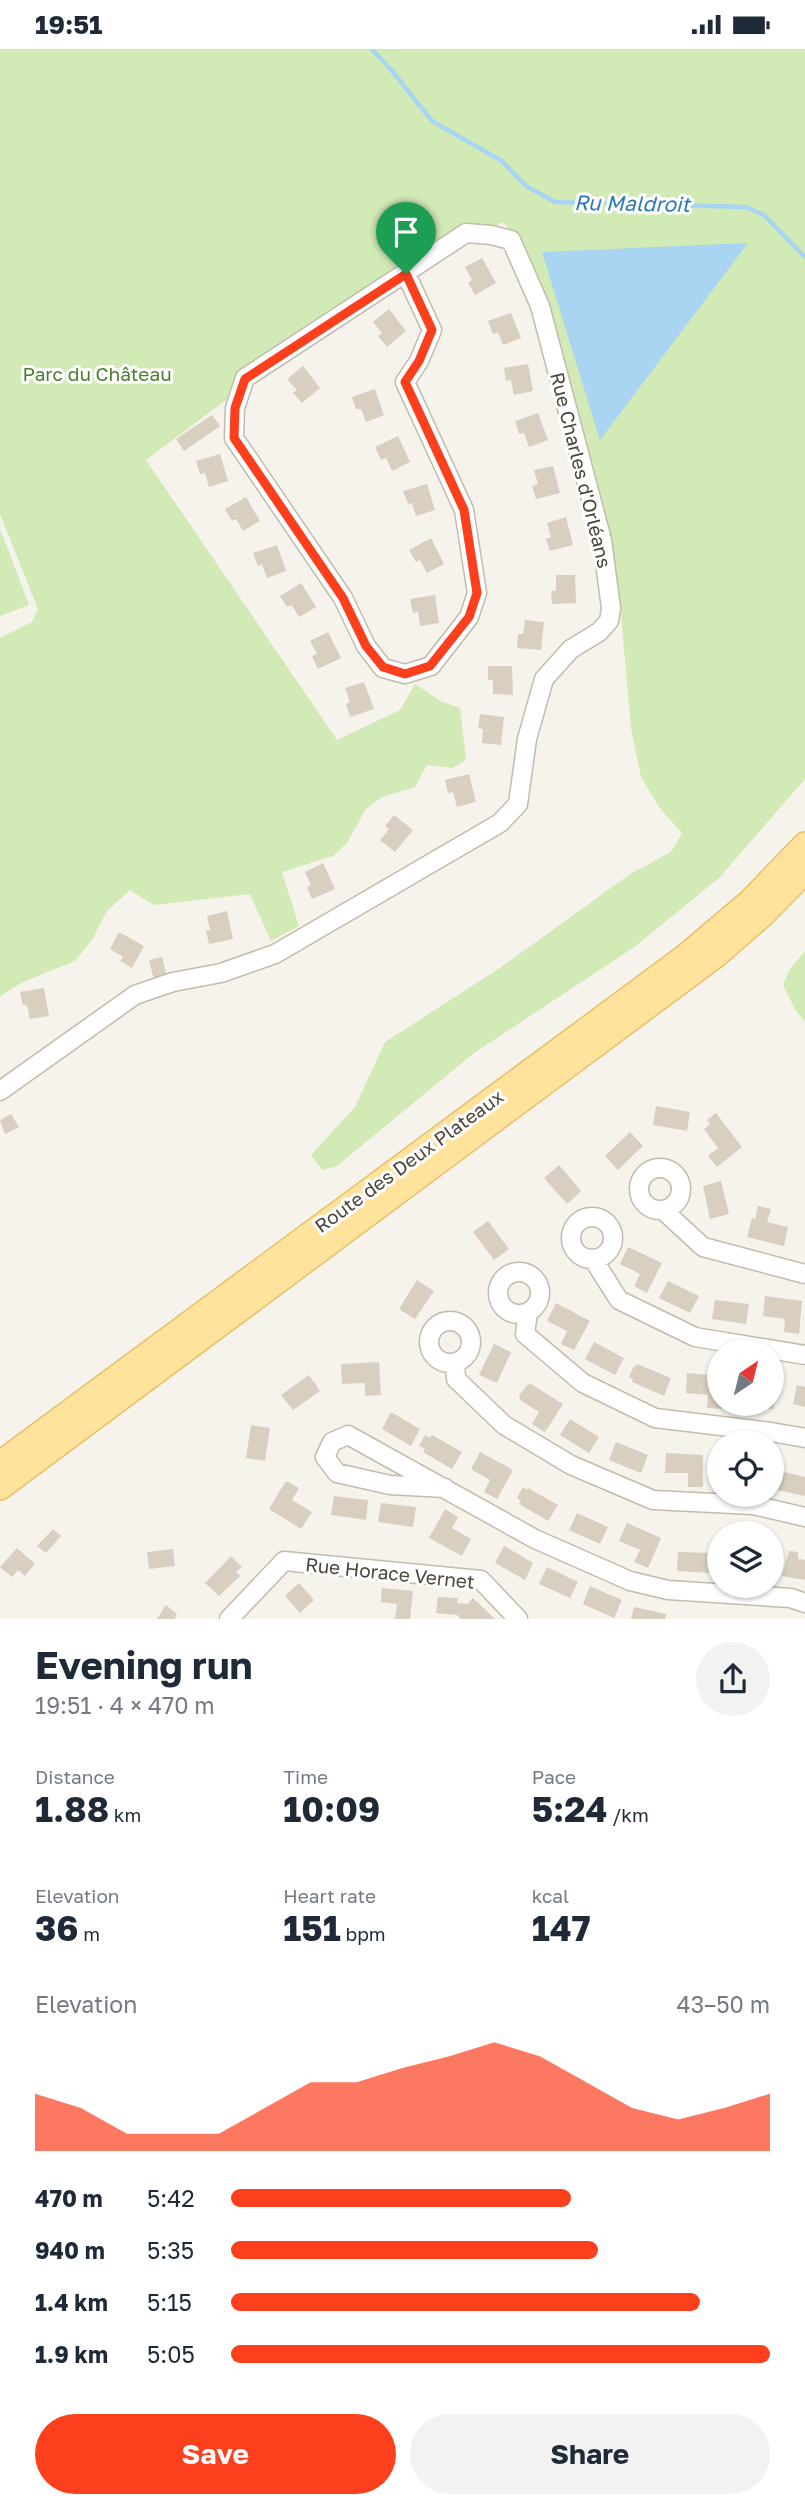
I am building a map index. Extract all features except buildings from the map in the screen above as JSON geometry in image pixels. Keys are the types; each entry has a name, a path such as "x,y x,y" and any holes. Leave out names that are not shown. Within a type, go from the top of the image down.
{"main road":[{"name":"Route des Deux Plateaux","path":"0,1463 684,957 739,911 805,844"},
{"name":"Route des Deux Plateaux","path":"0,1488 717,955 756,922 805,873"}],"street":[{"name":"Rue Charles d'Orléans","path":"0,1091 135,995 173,982 221,973 275,954 500,823 518,804 527,739 544,678 571,649 599,632 609,621 611,608 602,540 540,306 511,240 466,233 245,379 234,417 234,438 343,598 366,646 383,667 405,674 430,666 469,617 477,593 464,510 405,382 419,361 432,330 406,274"},
{"path":"663,1210 703,1247 805,1274"},
{"path":"593,1259 619,1300 695,1337 805,1355"},
{"path":"528,1312 525,1334 583,1383 655,1418 771,1431 805,1438"},
{"path":"456,1363 456,1379 504,1425 571,1465 653,1500 754,1505 805,1517"},
{"path":"445,1488 390,1485 337,1473 325,1457 332,1442 348,1435 445,1488 535,1539 630,1581 668,1590 791,1598 805,1603"},
{"name":"Rue Horace Vernet","path":"229,1619 284,1562 481,1580 518,1619"}],"green space":[{"name":"Parc du Château","path":"0,49 805,49 805,779 719,878 633,948 474,1053 337,1166 322,1170 311,1155 355,1107 385,1042 500,968 630,874 671,852 682,833 659,807 641,777 631,728 621,616 601,509 511,232 503,222 375,289 146,460 337,740 400,710 415,684 440,701 460,708 466,760 452,768 427,765 415,787 382,797 366,809 347,843 333,856 282,872 299,926 271,941 250,894 154,905 130,890 107,911 92,940 75,961 23,982 0,996 0,638 32,622 38,609 0,514"},
{"path":"0,532 29,605 0,616"},
{"path":"805,951 805,1022 796,1011 783,985 790,969"}],"water":[{"path":"748,243 600,440 542,252"}],"waterway":[{"name":"Ru Maldroit","path":"372,49 432,121 502,161 526,186 555,202 746,207 764,215 805,257"}],"route":[{"path":"406,274 432,330 419,361 405,382 464,510 477,593 469,617 430,666 405,674 383,667 366,646 343,598 234,438 234,417 245,379 406,274"}]}
